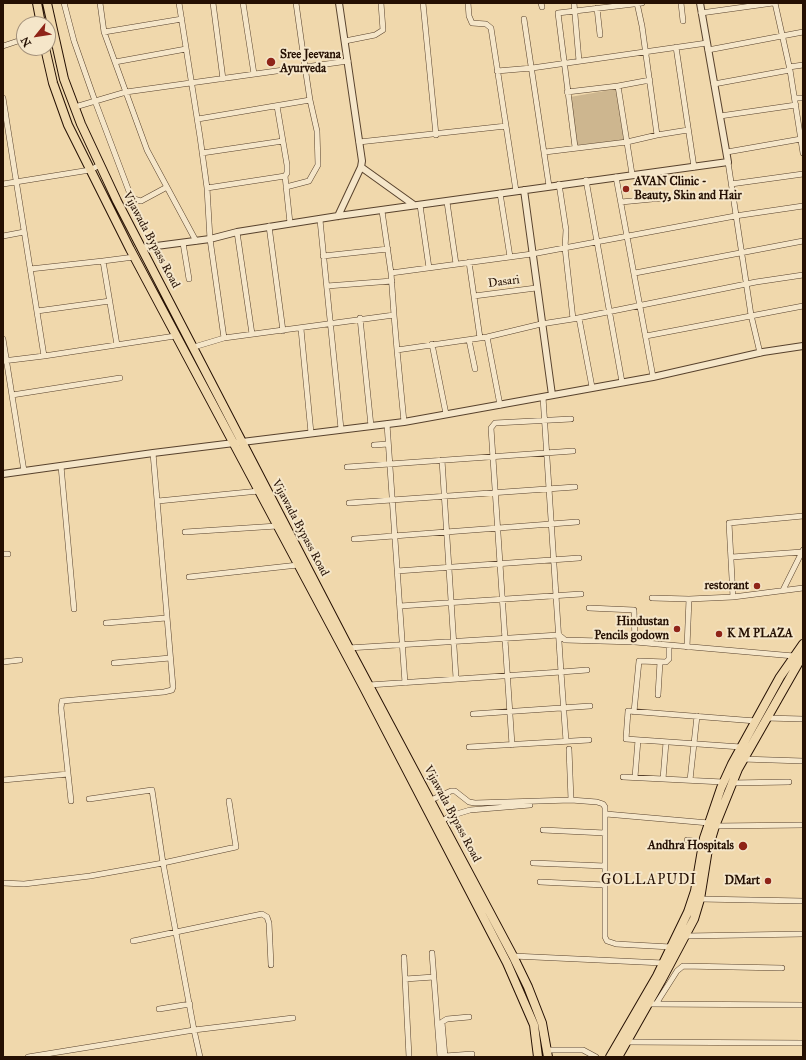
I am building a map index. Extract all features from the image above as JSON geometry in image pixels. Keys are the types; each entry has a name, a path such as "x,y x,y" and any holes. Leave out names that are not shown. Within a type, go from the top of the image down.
{"main road":[{"path":"37,3 39,16"},
{"name":"Vijawada Bypass Road","path":"47,3 64,79 100,165 141,248 194,347 259,491 277,526 346,649 369,685 512,956 542,1023 547,1054"},
{"name":"Vijawada Bypass Road","path":"47,56 52,78 63,110 90,170 134,257 175,336 238,442 507,963 534,1024 538,1057"},
{"path":"610,1057 664,963 690,905 703,843 712,824 741,747 794,656 803,644"},
{"path":"727,783 799,666 803,655"},
{"path":"618,1057 626,1042 653,1004 686,936 700,899 712,824"}],"street":[{"path":"64,3 74,41 94,101 120,170 134,199 141,201 148,199 167,187"},
{"path":"100,3 104,32 147,150 196,241"},
{"path":"179,3 198,119 207,188 210,239 224,338"},
{"path":"213,3 223,78"},
{"path":"243,3 254,74"},
{"path":"286,187 309,181 318,165 317,131 310,100 296,3"},
{"path":"338,216 361,167 359,142 339,3"},
{"path":"345,41 375,35 383,30 381,3"},
{"path":"423,3 436,135"},
{"path":"468,3 469,16 472,23 486,24 490,28 516,191"},
{"path":"574,3 579,61"},
{"path":"575,147 558,13 639,3 657,135"},
{"path":"680,3 683,21"},
{"path":"700,3 727,152 735,216 751,315 760,353"},
{"path":"701,13 774,3 790,69 802,130 801,139 803,153"},
{"path":"597,8 600,35"},
{"path":"104,32 182,19"},
{"path":"524,19 549,186"},
{"path":"708,50 803,32"},
{"path":"3,46 16,42"},
{"path":"497,71 564,64 707,43"},
{"path":"676,47 694,167"},
{"path":"115,62 186,49"},
{"path":"75,107 126,92 348,61"},
{"path":"714,84 803,65"},
{"path":"567,92 618,86 650,80"},
{"path":"618,86 632,174"},
{"path":"3,98 6,134 16,182 44,356"},
{"path":"795,98 803,98"},
{"path":"198,119 310,100"},
{"path":"720,116 796,105"},
{"path":"276,106 288,173 285,176 290,224"},
{"path":"359,142 436,135 506,126"},
{"path":"545,152 575,147 627,142 688,130"},
{"path":"727,152 801,139"},
{"path":"202,153 283,141"},
{"path":"141,248 210,239 269,226 446,202 586,180 728,162"},
{"path":"3,184 90,170 100,165"},
{"path":"361,167 417,205 430,268"},
{"path":"731,184 803,174"},
{"path":"207,188 285,176"},
{"path":"616,177 635,273 653,377"},
{"path":"586,180 622,382"},
{"path":"559,184 566,230 565,248 576,319 592,387"},
{"path":"524,190 536,288 552,395"},
{"path":"500,193 510,257"},
{"path":"621,202 663,198"},
{"path":"446,202 456,264"},
{"path":"391,273 532,254 628,238 735,216 803,206"},
{"path":"382,211 392,281 404,422"},
{"path":"320,220 340,429"},
{"path":"269,226 283,331"},
{"path":"3,236 24,232"},
{"path":"237,232 252,334"},
{"path":"635,273 803,241"},
{"path":"184,243 189,279"},
{"path":"323,256 388,248"},
{"path":"30,269 134,257"},
{"path":"103,261 117,345"},
{"path":"470,262 480,338"},
{"path":"397,350 487,337 541,324 576,319 746,284 803,275"},
{"path":"327,286 392,281"},
{"name":"Dasari","path":"474,296 536,288"},
{"path":"37,311 110,301"},
{"path":"646,336 803,306"},
{"path":"194,347 224,338 301,329 360,318 394,315"},
{"path":"360,318 370,426"},
{"path":"301,329 311,433"},
{"path":"4,360 44,356 175,336"},
{"path":"487,337 500,405"},
{"path":"3,339 4,360 12,395 24,471"},
{"path":"469,340 474,369"},
{"path":"432,344 446,414"},
{"path":"3,474 153,453 404,422 653,377 760,353 803,346"},
{"path":"12,395 120,378"},
{"path":"543,397 566,741"},
{"path":"512,745 492,424 571,419"},
{"path":"387,424 405,682"},
{"path":"374,445 388,444"},
{"path":"347,467 573,451"},
{"path":"71,801 60,708 62,701 169,692 173,687 153,453"},
{"path":"442,460 456,678"},
{"path":"61,466 74,609"},
{"path":"350,503 496,494 575,487"},
{"path":"158,501 259,491"},
{"path":"733,597 732,556 729,523 803,516"},
{"path":"354,539 577,522"},
{"path":"185,532 277,526"},
{"path":"732,556 802,551 784,590"},
{"path":"397,571 555,561 579,558"},
{"path":"189,577 298,565"},
{"path":"652,598 689,599 733,597 803,588"},
{"path":"400,606 581,594"},
{"path":"687,647 689,599"},
{"path":"589,608 634,610 635,642"},
{"path":"106,623 166,618"},
{"path":"346,649 559,634 565,640 635,642 794,656"},
{"path":"634,712 639,661 668,661 669,646"},
{"path":"114,663 170,658"},
{"path":"3,662 20,660"},
{"path":"658,695 660,662"},
{"path":"369,685 587,670"},
{"path":"473,714 590,706"},
{"path":"741,747 626,739 628,711 756,721"},
{"path":"690,780 697,716"},
{"path":"766,718 803,719"},
{"path":"469,747 589,740"},
{"path":"635,777 638,740"},
{"path":"663,779 666,742"},
{"path":"569,749 571,800"},
{"path":"742,759 803,761"},
{"path":"3,780 68,774"},
{"path":"623,777 727,783 789,782"},
{"path":"89,799 152,790 163,863 200,1057"},
{"path":"431,800 447,792 455,791 469,802 475,803 571,800 600,803 605,807 606,814 605,937 607,941 616,944 671,947"},
{"path":"3,883 24,884 82,876 163,863 236,847 229,801"},
{"path":"442,821 450,816 470,810 530,805"},
{"path":"606,814 712,824 803,825"},
{"path":"543,830 605,833"},
{"path":"687,840 703,843"},
{"path":"533,863 605,866"},
{"path":"540,882 605,885"},
{"path":"700,899 803,901"},
{"path":"133,941 262,914 267,917 269,923 271,965"},
{"path":"686,936 803,934"},
{"path":"432,954 443,1057"},
{"path":"512,956 664,963"},
{"path":"404,957 409,1057"},
{"path":"653,1004 677,971 683,966 782,968"},
{"path":"405,979 434,977"},
{"path":"159,1009 190,1004"},
{"path":"653,1004 803,1005"},
{"path":"443,1057 442,1022 446,1019 469,1016"},
{"path":"28,1057 194,1030 293,1018"},
{"path":"626,1042 803,1043"},
{"path":"547,1054 583,1050 596,1057"},
{"path":"443,1057 472,1054"}],"shaded area":[{"path":"616,89 624,140 577,145 570,97"}],"place":[{"name":"Sree Jeevana Ayurveda","path":"271,62"},
{"name":"AVAN Clinic - Beauty, Skin and Hair","path":"626,189"},
{"name":"restorant","path":"757,586"},
{"name":"Hindustan Pencils godown","path":"677,629"},
{"name":"K M PLAZA","path":"719,634"},
{"name":"Andhra Hospitals","path":"743,846"},
{"name":"DMart","path":"768,881"}],"district":[{"name":"GOLLAPUDI","path":"649,881"}]}
